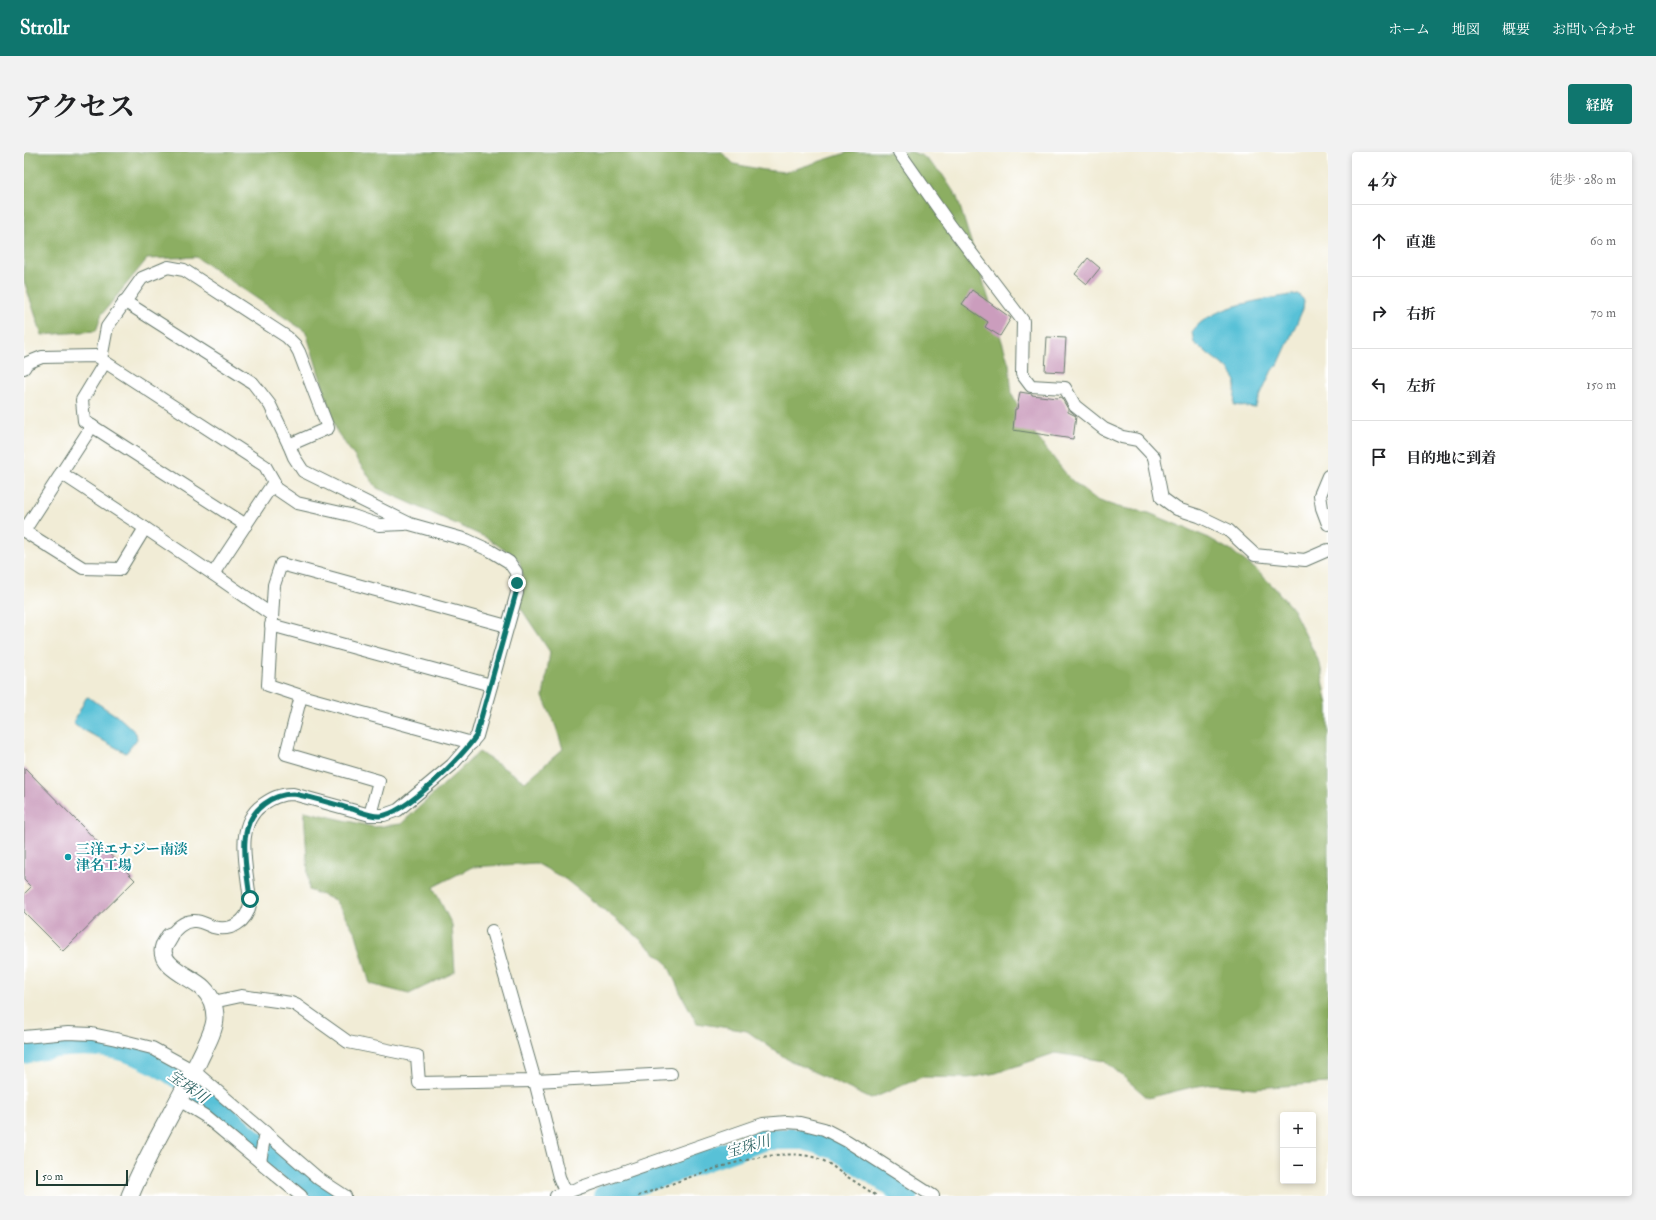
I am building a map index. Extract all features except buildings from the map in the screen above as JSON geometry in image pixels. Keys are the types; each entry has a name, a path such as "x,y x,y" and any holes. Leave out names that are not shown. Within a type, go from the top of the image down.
{"street":[{"path":"899,152 950,225 1023,321 1022,374 1031,386 1065,388 1075,406 1104,429 1122,437 1138,440 1154,458 1162,498 1177,509 1198,516 1228,530 1255,555 1305,560 1328,550"},
{"path":"246,525 84,421 82,400 103,361 107,327 124,301 142,278 168,267 184,270 287,337 295,344 328,428 289,445"},
{"path":"124,301 253,383 270,405 294,457 304,471 309,475 410,524 466,540 491,551 509,562 516,572 517,583 516,593 476,736 472,743 452,765 398,810 384,815 370,814 293,794 284,794 272,798 256,810 249,820 245,833 244,843 250,904 245,918 240,923 225,929 213,927 196,921 188,922 176,929 170,936 164,947 164,958 173,968 202,988 213,1002 215,1019 208,1042 193,1074 145,1163 130,1196"},
{"path":"24,368 27,364 42,357 96,356 265,466 274,482 213,574"},
{"path":"92,426 24,531 83,568 120,569 145,528"},
{"path":"62,473 213,574 272,620 491,685"},
{"path":"1328,476 1320,495 1322,508 1328,524"},
{"path":"272,486 297,503 350,514 379,524 410,524"},
{"path":"472,743 301,696 268,684 274,585 281,564 507,626"},
{"path":"301,696 286,754 379,781 370,814"},
{"path":"492,931 535,1081 563,1195 763,1124 787,1122 814,1126 833,1133 933,1196"},
{"path":"213,1002 241,996 296,1005 348,1042 417,1056 419,1084 535,1081 671,1074"},
{"path":"24,1038 68,1033 92,1034 116,1038 152,1048 193,1074 265,1132 319,1179 345,1196"},
{"path":"180,1098 205,1116 301,1196"},
{"path":"260,1162 265,1132"}],"path":[{"path":"638,1196 743,1160 785,1155 810,1156 832,1165 837,1170 877,1196"}],"green space":[{"path":"24,152 721,152 734,164 764,170 786,172 849,152 912,152 923,156 942,174 957,197 1009,364 1012,395 1027,423 1037,437 1070,479 1097,500 1118,507 1149,513 1209,538 1233,552 1254,568 1274,587 1293,610 1320,664 1328,706 1328,1083 1254,1088 1211,1084 1148,1098 1105,1061 1055,1053 996,1073 968,1078 922,1077 871,1099 787,1059 747,1031 697,1023 680,992 667,963 633,933 565,879 536,863 472,867 433,887 452,925 455,972 409,994 370,984 356,934 335,900 309,890 304,811 374,827 401,824 479,752 525,782 563,749 556,727 543,697 550,652 520,607 525,583 519,560 487,538 377,488 337,432 306,332 196,257 147,259 102,314 96,331 42,335 24,281"}],"water":[{"path":"1298,294 1304,300 1303,309 1278,365 1272,370 1255,408 1234,405 1236,381 1228,369 1194,343 1192,332 1200,323 1225,309 1256,301"},
{"path":"88,697 120,718 136,733 137,739 126,753 73,723 86,698"}],"waterway":[{"name":"宝珠川","path":"24,1053 63,1046 90,1045 103,1046 129,1052 145,1058 161,1066 191,1087 294,1173 324,1196"},
{"name":"宝珠川","path":"604,1196 766,1139 804,1139 837,1149 907,1196"}],"place":[{"name":"三洋エナジー南淡 津名工場","path":"68,857"}],"route":[{"path":"250,899 244,843 245,833 249,820 256,810 272,798 284,794 293,794 378,816 392,813 409,802 452,765 468,748 476,736 516,593 517,583"}]}
